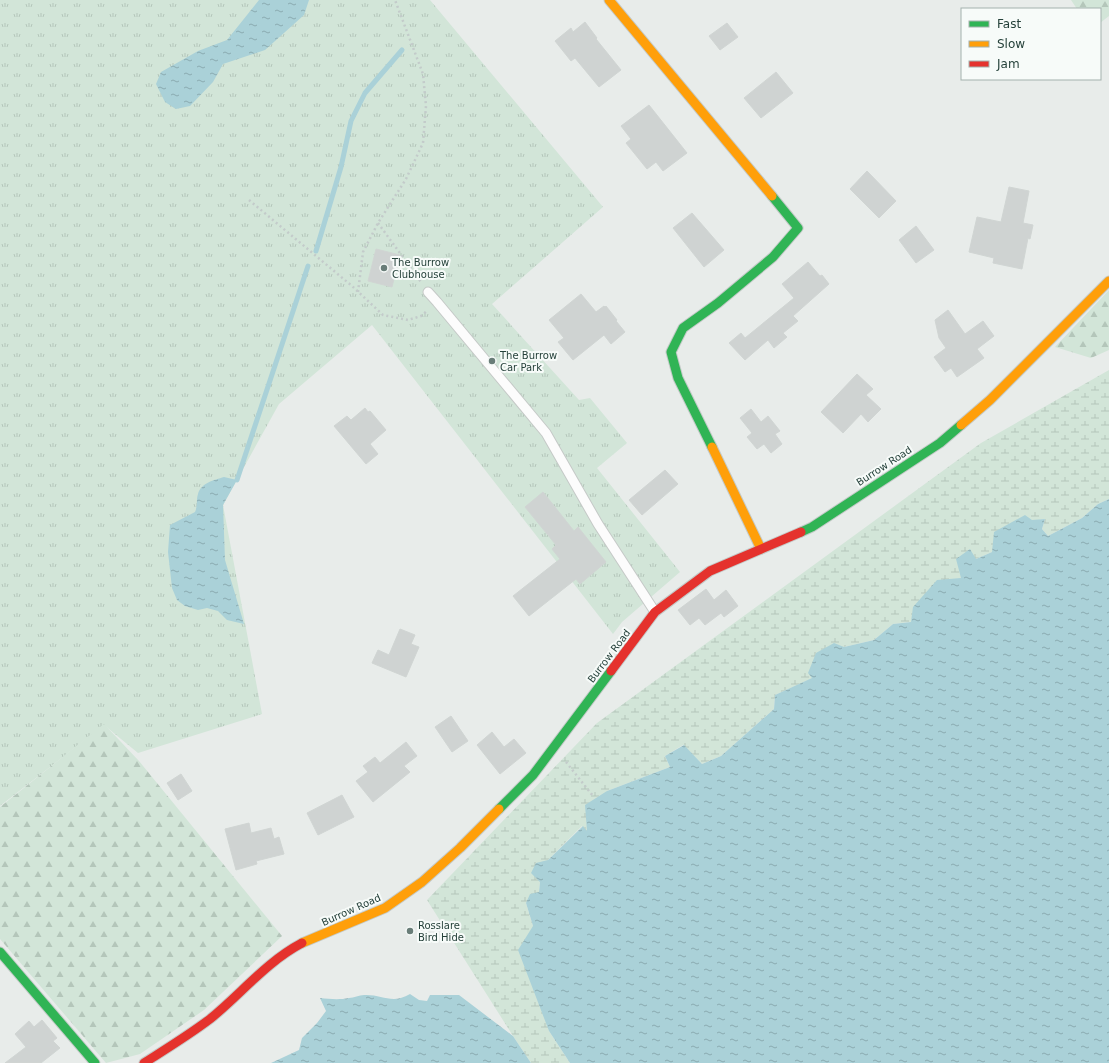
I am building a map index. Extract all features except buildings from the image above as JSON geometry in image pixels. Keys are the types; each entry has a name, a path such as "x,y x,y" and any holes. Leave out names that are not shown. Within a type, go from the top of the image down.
{"street":[{"path":"609,0 798,228 773,256 718,303 683,328 671,352 678,378 761,549"},
{"name":"Burrow Road","path":"144,1063 178,1042 210,1019 268,966 300,944 385,908 422,882 460,848 533,775 655,612 710,571 812,527 940,443 990,400 1109,280"},
{"path":"0,952 95,1063"}],"lane":[{"path":"428,292 438,302 546,433 598,524 655,612"}],"path":[{"path":"358,292 363,252 378,223 406,179 423,143 426,106 423,74 395,0"},
{"path":"249,200 358,292 382,315 408,320 421,316 438,302"},
{"path":"378,223 428,292"},
{"path":"554,748 593,796"}],"green space":[{"path":"0,0 430,0 603,207 492,304 579,400 590,398 627,443 597,468 680,572 622,622 613,634 372,325 279,404 223,505 262,714 138,753 104,725 0,806"},
{"path":"1071,0 1109,0 1109,16 1101,22 1101,8 1076,8"},
{"path":"1109,290 1109,350 1091,358 1055,347"},
{"path":"1109,370 1109,499 1098,504 1082,518 1048,536 1042,529 1045,519 1032,521 992,552 976,559 962,578 911,622 893,624 874,640 844,647 813,678 775,695 774,709 721,756 702,764 683,745 665,756 670,767 607,791 587,832 582,826 548,860 540,882 539,892 526,903 533,926 549,1031 570,1063 531,1063 427,900 597,723 981,443"},
{"path":"104,724 139,761 282,936 204,1010 140,1054 106,1063 0,939 0,807"}],"water":[{"path":"259,0 309,0 304,15 265,50 223,64 213,82 190,106 176,109 165,102 156,84 161,72 198,51 227,40"},
{"path":"224,477 237,480 223,505 225,560 244,624 227,620 218,611 207,608 198,610 185,606 177,600 172,588 168,552 170,525 195,512 198,494 202,487 208,482"},
{"path":"1109,499 1109,1063 570,1063 549,1031 518,950 533,926 526,903 530,894 539,892 540,882 531,873 536,863 548,860 583,826 587,831 585,805 607,791 670,767 665,756 684,745 702,764 721,756 774,709 775,695 812,678 808,673 816,653 834,643 844,647 874,640 893,624 911,622 913,607 937,580 961,578 956,559 970,549 976,559 992,552 994,532 1025,515 1032,520 1045,519 1042,529 1048,536 1082,518 1098,504"},
{"path":"410,994 419,1000 427,1001 430,995 459,995 513,1036 531,1063 271,1063 299,1050 302,1038 317,1023 326,1011 320,998 342,999 360,995 370,995 398,999"}],"waterway":[{"path":"316,251 341,167 351,121 365,93 402,50"},
{"path":"237,480 308,266"}],"traffic: fast":[{"path":"712,447 678,378 671,352 683,328 718,303 773,257 798,228 772,196"},
{"path":"801,532 812,527 940,443 961,425"},
{"path":"499,809 533,775 611,671"},
{"path":"0,952 95,1063"}],"traffic: slow":[{"path":"609,0 772,196"},
{"path":"961,425 990,400 1109,281"},
{"path":"712,447 761,549"},
{"path":"302,943 385,908 422,882 460,848 499,809"}],"traffic: jam":[{"path":"611,671 655,612 710,571 801,532"},
{"path":"144,1063 210,1019 277,959 302,943"}],"place":[{"name":"The Burrow Clubhouse","path":"384,268"},
{"name":"The Burrow Car Park","path":"492,361"},
{"name":"Rosslare Bird Hide","path":"410,931"}]}
